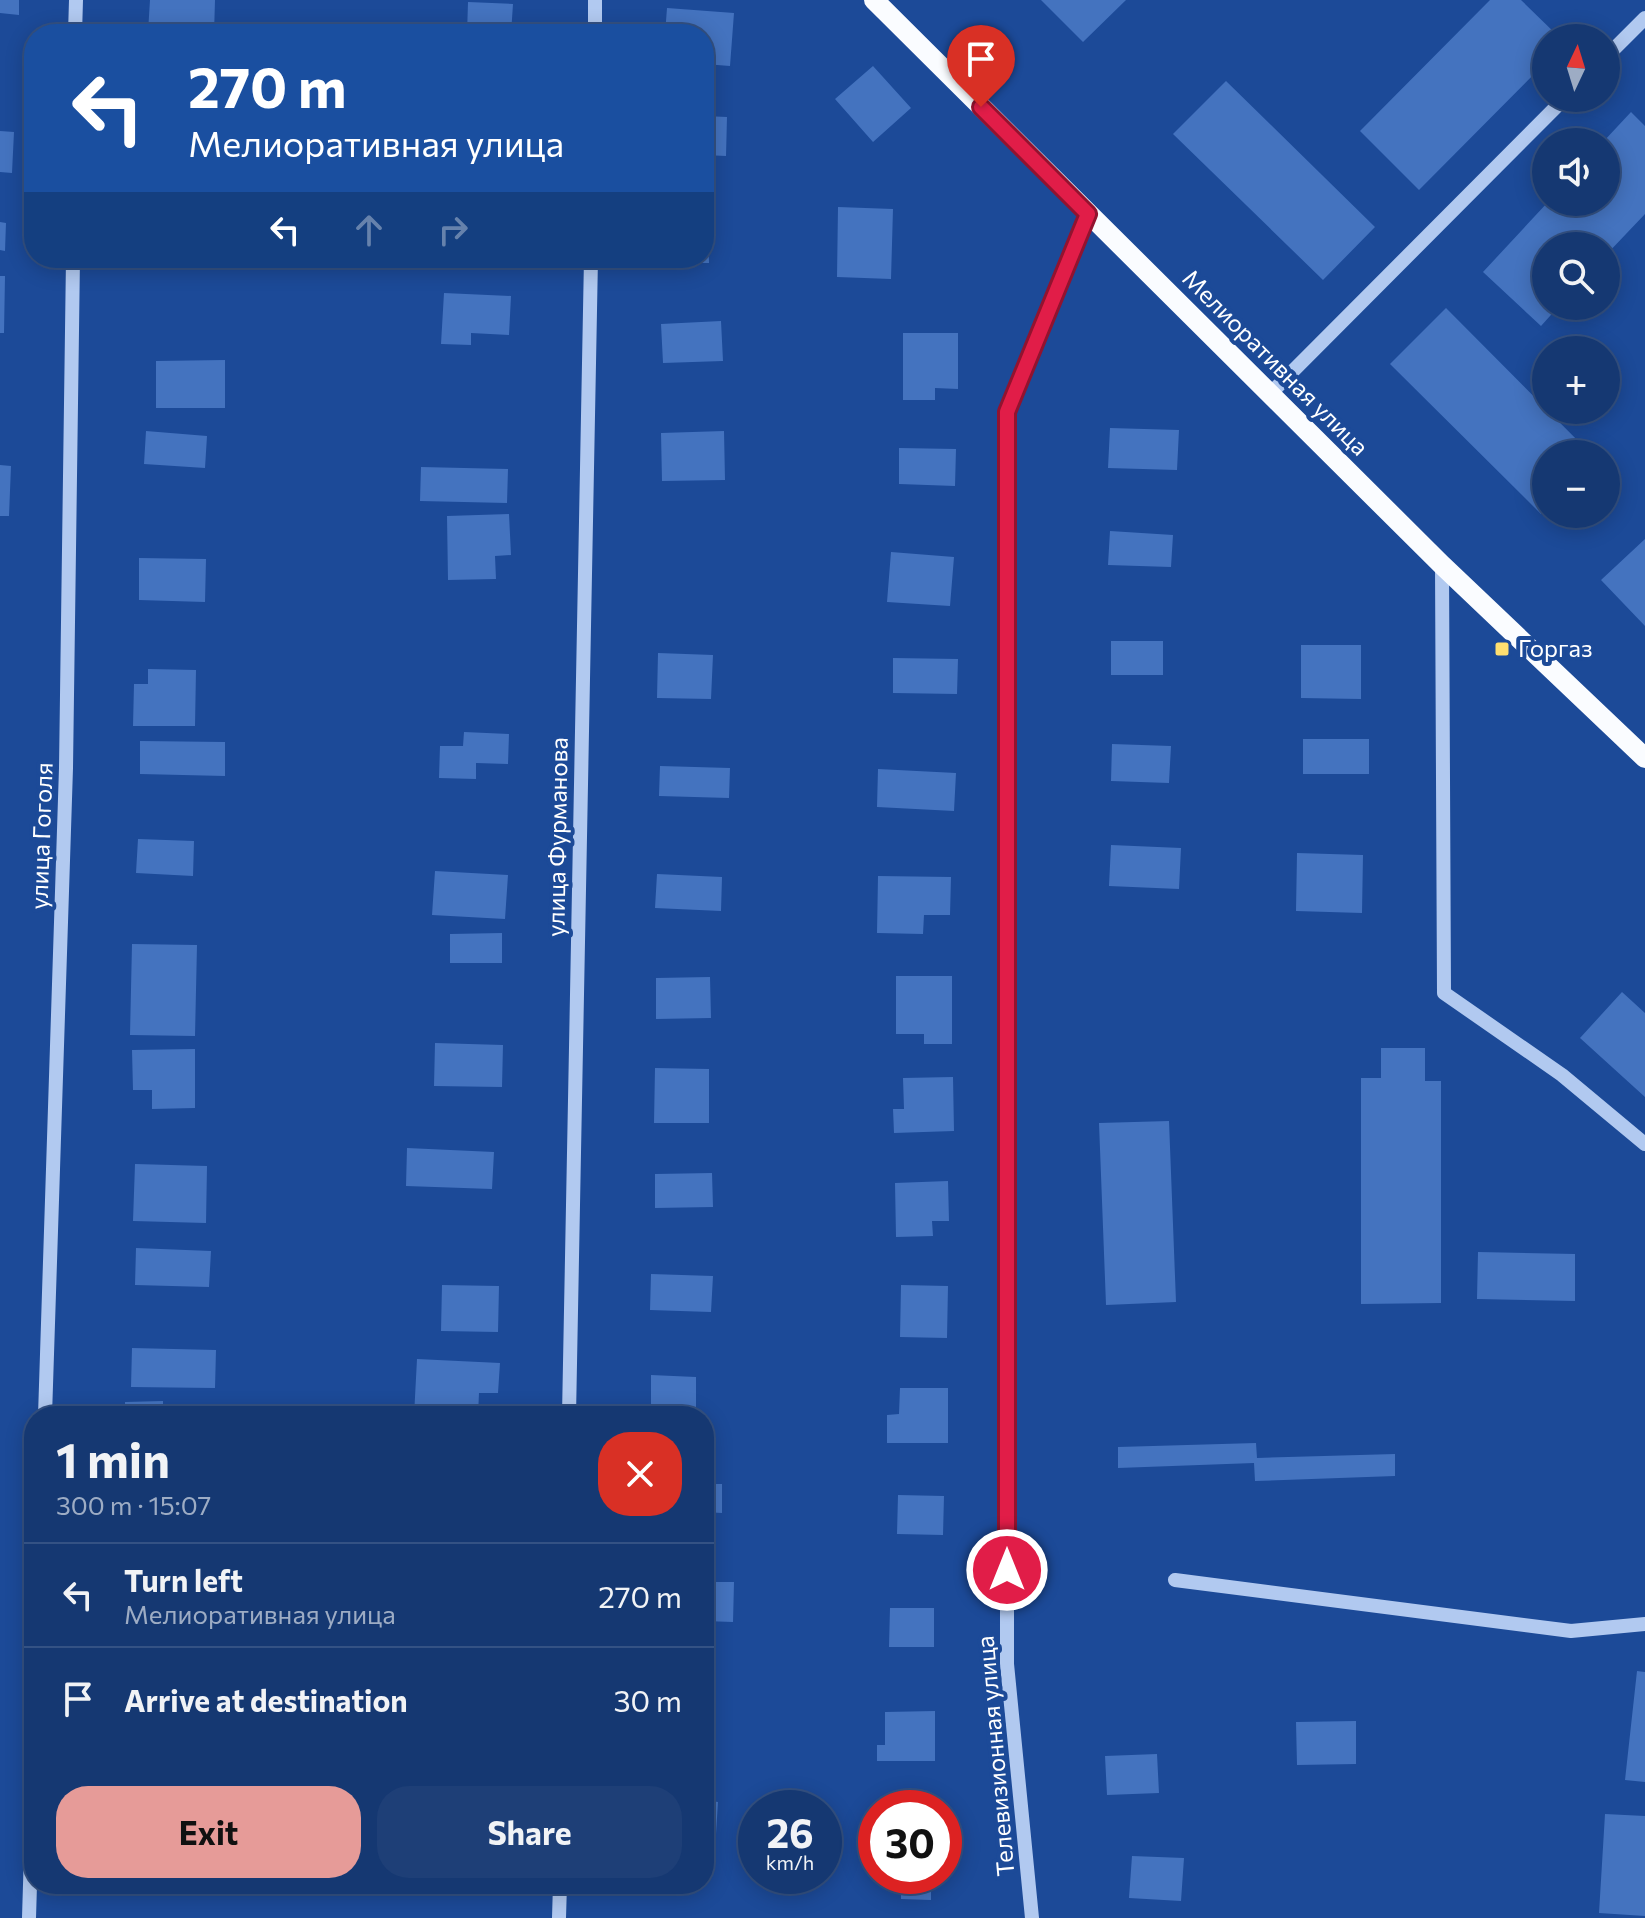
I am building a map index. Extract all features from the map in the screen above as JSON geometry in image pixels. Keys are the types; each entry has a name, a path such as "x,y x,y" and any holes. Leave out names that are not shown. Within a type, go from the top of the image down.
{"main road":[{"name":"Мелиоративная улица","path":"874,0 1442,565 1645,758"}],"street":[{"path":"75,24 76,0"},
{"path":"595,0 595,24"},
{"path":"1620,43 1645,18"},
{"path":"1270,394 1551,112"},
{"name":"Телевизионная улица","path":"1032,1918 1007,1664 1007,412 1088,214"},
{"name":"улица Гоголя","path":"45,1406 66,768 73,268"},
{"name":"улица Фурманова","path":"569,1406 591,268"},
{"path":"1442,565 1444,993 1562,1075 1645,1144"},
{"path":"1175,1580 1571,1631 1645,1624"},
{"path":"29,1918 30,1894"},
{"path":"559,1918 560,1894"}],"building":[{"path":"0,0 19,0 19,15 0,13"},
{"path":"150,0 215,0 214,24 148,24"},
{"path":"1041,0 1126,0 1083,42"},
{"path":"1490,0 1521,0 1546,24 1532,24 1532,76 1419,190 1360,131"},
{"path":"468,2 513,4 512,24 467,24"},
{"path":"667,8 734,13 730,66 714,65 714,24 666,24"},
{"path":"873,66 911,108 873,142 835,99"},
{"path":"1226,81 1375,227 1323,280 1173,134"},
{"path":"1631,112 1645,126 1645,214 1620,240 1620,232 1532,232 1532,318 1483,272 1535,216 1620,216 1620,128 1616,128"},
{"path":"714,116 727,117 726,156 714,155"},
{"path":"0,131 14,132 12,173 0,172"},
{"path":"838,207 893,209 891,279 837,277"},
{"path":"0,222 6,223 5,251 0,250"},
{"path":"0,276 5,276 4,333 0,333"},
{"path":"444,293 511,296 509,335 471,333 471,345 441,344"},
{"path":"1446,308 1532,395 1532,424 1561,424 1577,440 1532,440 1532,505 1390,364"},
{"path":"721,321 723,361 663,363 661,324"},
{"path":"903,333 958,333 958,389 935,388 935,400 903,400"},
{"path":"225,360 225,408 156,408 156,361"},
{"path":"1110,428 1179,430 1177,470 1108,468"},
{"path":"146,431 207,436 205,468 144,464"},
{"path":"724,431 725,480 662,481 661,433"},
{"path":"899,448 956,449 955,486 899,484"},
{"path":"0,465 11,466 9,516 0,516"},
{"path":"421,467 508,469 507,503 420,501"},
{"path":"509,514 511,555 495,556 496,579 448,580 447,516"},
{"path":"1110,531 1173,535 1171,567 1108,565"},
{"path":"1645,539 1645,626 1601,580"},
{"path":"891,552 954,557 950,606 887,602"},
{"path":"139,558 206,559 205,602 139,600"},
{"path":"1111,641 1163,641 1163,675 1111,675"},
{"path":"1301,645 1361,645 1361,699 1301,698"},
{"path":"658,653 713,655 711,699 657,698"},
{"path":"893,658 958,659 957,694 893,693"},
{"path":"148,669 196,670 195,726 133,726 134,684 148,684"},
{"path":"464,732 509,734 508,764 476,763 476,779 439,778 440,746 463,746"},
{"path":"1303,739 1369,739 1369,774 1303,774"},
{"path":"140,741 225,742 225,776 140,774"},
{"path":"1112,744 1171,746 1169,783 1111,781"},
{"path":"660,766 730,768 729,798 659,796"},
{"path":"878,769 956,773 954,811 877,807"},
{"path":"138,839 194,841 193,876 136,873"},
{"path":"1111,845 1181,848 1179,889 1109,886"},
{"path":"1297,853 1363,855 1362,913 1296,911"},
{"path":"435,871 508,875 505,919 432,915"},
{"path":"657,874 722,877 721,911 655,908"},
{"path":"878,876 951,877 950,915 924,915 923,934 877,933"},
{"path":"502,933 502,963 450,963 450,934"},
{"path":"132,944 197,945 195,1036 130,1035"},
{"path":"896,976 952,976 952,1044 924,1044 924,1034 896,1034"},
{"path":"710,977 711,1018 656,1019 656,978"},
{"path":"1622,992 1645,1013 1645,1097 1580,1038"},
{"path":"435,1043 503,1045 502,1087 434,1086"},
{"path":"1381,1048 1425,1048 1425,1081 1441,1081 1441,1303 1361,1304 1361,1078 1381,1078"},
{"path":"195,1049 195,1108 152,1109 152,1090 133,1090 132,1050"},
{"path":"655,1068 709,1069 709,1123 654,1123"},
{"path":"953,1077 954,1131 894,1133 893,1109 904,1109 903,1078"},
{"path":"1169,1121 1176,1302 1106,1305 1099,1123"},
{"path":"407,1148 494,1152 492,1189 406,1186"},
{"path":"135,1164 207,1166 206,1223 133,1221"},
{"path":"712,1173 713,1207 655,1208 655,1174"},
{"path":"948,1181 949,1221 932,1221 933,1236 896,1237 895,1183"},
{"path":"136,1248 211,1251 209,1287 135,1285"},
{"path":"1478,1252 1575,1254 1575,1301 1477,1299"},
{"path":"651,1274 713,1276 711,1312 650,1310"},
{"path":"442,1285 499,1286 498,1332 441,1331"},
{"path":"901,1285 948,1286 947,1338 900,1337"},
{"path":"132,1348 216,1350 215,1388 131,1387"},
{"path":"417,1359 500,1363 498,1393 479,1393 478,1406 415,1406"},
{"path":"651,1375 696,1377 696,1406 651,1406"},
{"path":"900,1388 948,1388 948,1443 887,1443 887,1415 899,1414"},
{"path":"163,1401 163,1406 125,1406 125,1402"},
{"path":"1256,1443 1257,1458 1395,1454 1395,1476 1255,1481 1254,1463 1118,1468 1118,1447"},
{"path":"714,1484 722,1484 722,1513 714,1513"},
{"path":"898,1495 944,1496 943,1535 897,1534"},
{"path":"714,1582 734,1582 733,1622 714,1621"},
{"path":"890,1608 934,1608 934,1647 889,1647"},
{"path":"1637,1671 1645,1672 1645,1782 1625,1780"},
{"path":"935,1711 935,1761 877,1761 877,1745 885,1745 885,1712"},
{"path":"1356,1721 1356,1764 1297,1765 1296,1722"},
{"path":"1157,1754 1159,1793 1107,1795 1105,1756"},
{"path":"714,1801 718,1802 714,1850"},
{"path":"1605,1814 1645,1816 1645,1916 1599,1913"},
{"path":"1132,1856 1184,1858 1181,1901 1129,1898"},
{"path":"901,1894 931,1894 931,1900 901,1899"}],"place":[{"name":"Горгаз","path":"1502,649"}],"route":[{"path":"981,107 1088,214 1007,412 1007,1570"}]}
